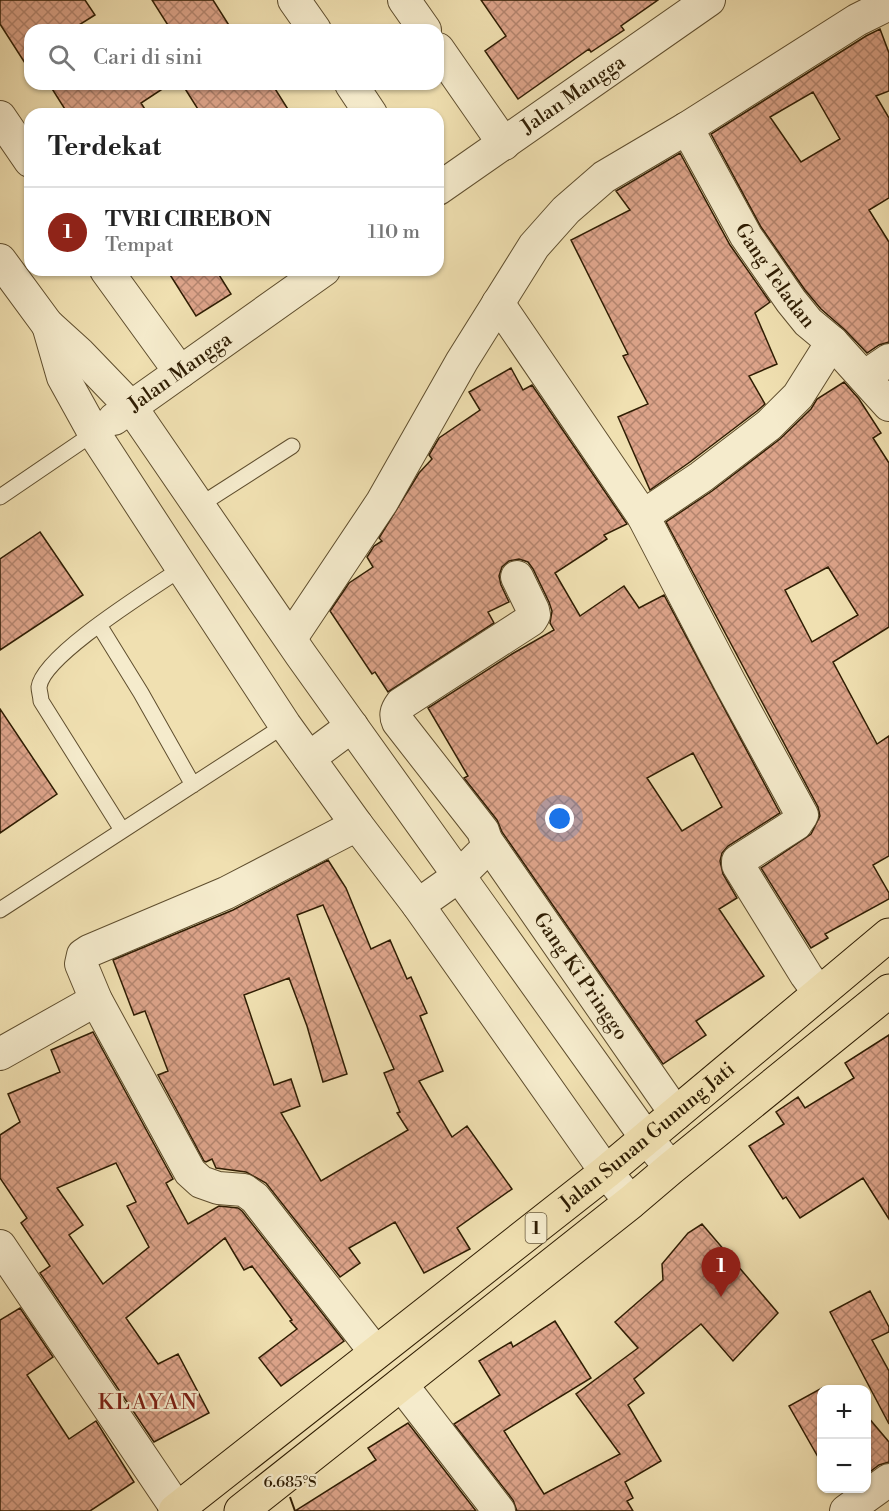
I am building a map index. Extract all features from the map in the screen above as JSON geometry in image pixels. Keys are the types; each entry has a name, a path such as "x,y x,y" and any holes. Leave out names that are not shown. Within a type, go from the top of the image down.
{"highway":[{"name":"Jalan Sunan Gunung Jati","path":"176,1510 647,1139 889,935"},
{"name":"1","path":"253,1506 400,1384 631,1202 889,991"},
{"path":"222,1474 253,1506"}],"street":[{"path":"294,0 311,24"},
{"path":"404,0 421,24"},
{"name":"Jalan Mangga","path":"444,185 709,0"},
{"path":"291,638 382,502 462,361 534,246 566,210 604,177 687,128 857,21 889,4"},
{"path":"444,58 504,144"},
{"path":"355,90 367,108"},
{"path":"0,117 24,152"},
{"name":"Gang Teladan","path":"687,128 746,236 791,301 808,322 832,342 877,368 889,405"},
{"path":"2,265 47,324 131,407 351,726 670,1168"},
{"path":"110,276 180,372"},
{"name":"Jalan Mangga","path":"94,433 316,276"},
{"path":"498,303 643,516 802,815 796,824 738,861 738,865 819,993"},
{"path":"47,324 63,377 94,433 285,725 418,905 606,1172 631,1202"},
{"path":"643,516 701,477 769,425 798,396 832,342"},
{"name":"Gang Ki Pringgo","path":"517,576 533,610 534,615 531,620 401,704 396,715 398,722 483,831 486,840 676,1114"},
{"path":"309,758 351,726"},
{"path":"357,825 226,893 84,954 81,964 96,1000 190,1172 201,1182 218,1188 244,1190 255,1198 376,1353"},
{"path":"418,905 459,876 486,849 486,840"},
{"path":"0,1054 96,1000"},
{"path":"0,1246 176,1510"},
{"path":"400,1384 499,1511"},
{"path":"846,1511 889,1480"}],"lane":[{"path":"0,497 94,433"},
{"path":"200,506 292,446"},
{"path":"122,830 41,701 39,686 48,670 66,649 182,568"},
{"path":"99,625 193,785"},
{"path":"0,910 285,725"}],"building":[{"path":"0,0 85,0 95,15 81,24 24,24 24,62 0,24"},
{"path":"152,0 213,0 228,24 167,24"},
{"path":"481,0 658,0 621,26 624,30 591,52 589,49 518,99 485,51 506,36"},
{"path":"880,29 889,53 889,91 876,96 889,118 889,198 869,210 889,242 889,342 867,353 821,309 805,290 761,227 711,134","holes":["813,92 840,139 801,162 770,117"]},
{"path":"53,90 161,90 141,103 144,108 64,108"},
{"path":"186,90 276,90 287,108 197,108"},
{"path":"680,153 730,245 770,302 755,313 777,364 749,376 765,404 650,490 618,417 648,404 623,356 628,354 571,240 630,210 616,191"},
{"path":"171,276 220,276 231,294 196,316"},
{"path":"511,368 523,390 532,385 627,524 604,535 607,539 555,573 580,616 624,586 639,608 664,595 780,813 728,846 722,853 720,861 723,874 737,898 719,909 764,976 696,1021 706,1035 663,1064 502,832 497,820 464,778 468,776 428,708 554,630 550,623 552,611 549,602 528,562 519,559 509,561 502,567 499,576 509,602 488,612 494,623 388,692 375,672 372,674 330,611 349,583 373,567 367,557 374,546 382,541 379,538 419,473 432,459 429,455 439,438 480,410 469,392","holes":["693,753 722,807 682,831 647,778"]},
{"path":"844,382 859,399 881,433 873,438 889,463 889,627 833,662 877,744 889,736 889,856 873,865 889,893 889,899 825,934 828,938 811,948 761,868 811,834 820,816 818,807 666,522 712,491 780,439 811,409 817,399","holes":["828,567 858,615 812,642 785,590"]},
{"path":"40,532 83,595 0,650 0,559"},
{"path":"0,709 57,794 0,833"},
{"path":"328,860 346,888 371,949 390,940 407,979 411,977 427,1013 420,1016 443,1071 419,1081 452,1137 467,1126 512,1189 457,1228 470,1249 424,1273 395,1222 349,1248 360,1263 340,1277 266,1183 246,1172 216,1168 212,1159 204,1161 158,1075 168,1071 145,1011 134,1015 113,960 233,910","holes":["323,905 394,1069 384,1073 400,1112 397,1113 408,1130 321,1181 281,1113 300,1106 291,1079 274,1085 244,995 289,978 307,1026 323,1082 347,1074 297,915"]},
{"path":"93,1032 173,1179 166,1183 188,1224 219,1206 238,1208 242,1211 344,1341 281,1386 259,1358 297,1329 252,1266 244,1270 225,1238 126,1318 158,1364 178,1354 209,1413 154,1442 40,1273 50,1266 21,1223 27,1218 0,1178 0,1135 20,1122 8,1094 60,1072 51,1050","holes":["116,1163 136,1202 127,1206 149,1247 103,1284 69,1235 83,1225 57,1188"]},
{"path":"889,1035 889,1219 863,1178 800,1218 786,1197 783,1199 749,1146 784,1124 776,1112 798,1097 805,1108 854,1078 845,1063"},
{"path":"702,1224 778,1313 733,1361 701,1324 634,1379 644,1393 628,1405 661,1461 625,1482 633,1498 627,1501 633,1511 517,1511 513,1500 454,1424 500,1395 479,1361 511,1342 513,1347 555,1321 591,1378 504,1431 544,1494 620,1454 576,1394 638,1348 615,1322 663,1280 662,1264 688,1233"},
{"path":"870,1291 889,1327 889,1332 872,1340 889,1371 889,1424 871,1390 871,1385 868,1385 830,1312"},
{"path":"20,1308 53,1357 27,1375 69,1439 96,1421 134,1482 90,1511 0,1511 0,1320"},
{"path":"817,1391 817,1455 789,1406"},
{"path":"871,1421 889,1442 889,1462 871,1471"},
{"path":"408,1423 476,1511 295,1511 376,1460 368,1448"}],"place":[{"name":"TVRI CIREBON","path":"721,1297"}],"district":[{"name":"KLAYAN","path":"148,1402"}]}
